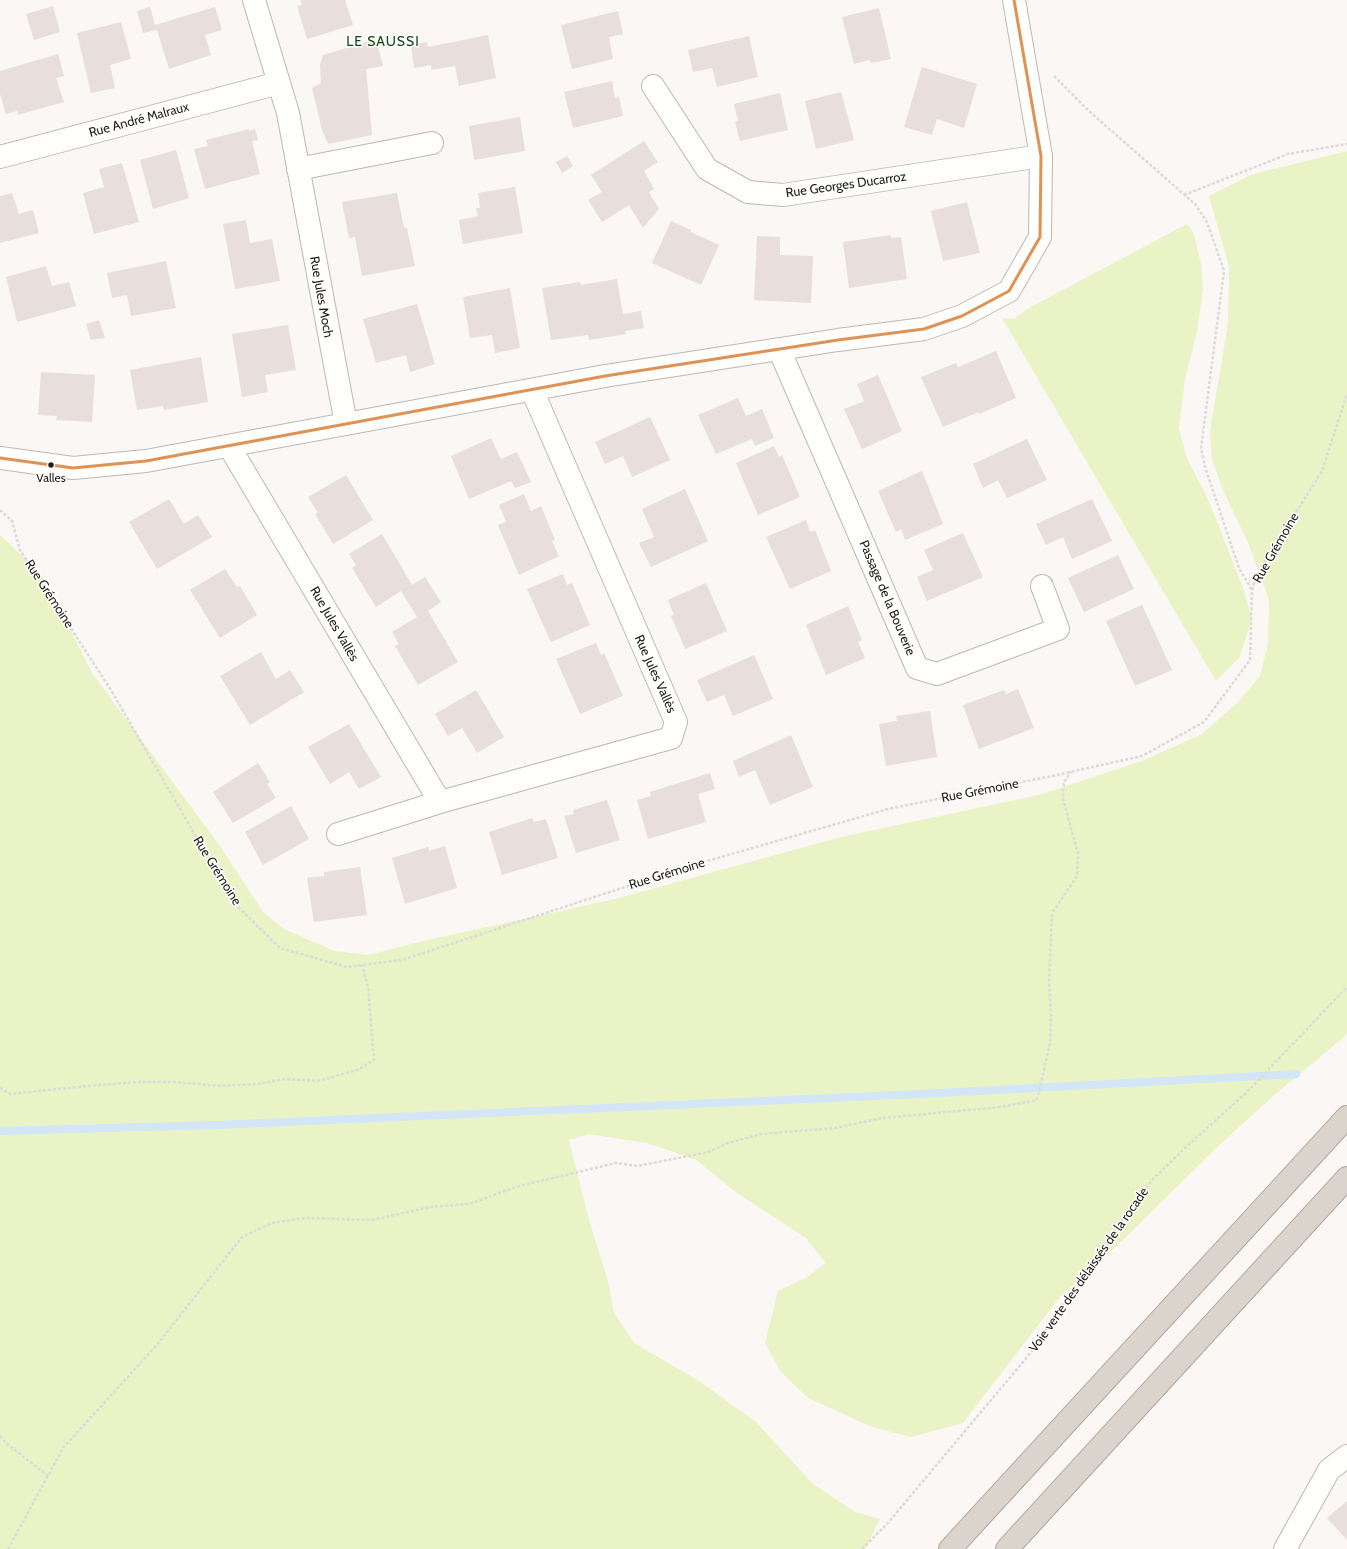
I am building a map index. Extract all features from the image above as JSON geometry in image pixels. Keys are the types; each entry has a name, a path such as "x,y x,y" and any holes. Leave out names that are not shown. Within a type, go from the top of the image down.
{"highway":[{"path":"950,1549 1347,1117"},
{"path":"1007,1549 1347,1178"}],"street":[{"name":"Rue Jules Moch","path":"254,0 288,113 346,424"},
{"path":"0,458 73,468 146,461 605,376 779,349 924,329 962,316 1008,291 1040,237 1040,156 1014,0"},
{"name":"Rue André Malraux","path":"0,157 279,83"},
{"name":"Rue Georges Ducarroz","path":"652,86 707,169 748,192 783,195 1040,156"},
{"path":"298,169 432,143"},
{"name":"Passage de la Bouverie","path":"779,349 917,668 937,674 1058,629 1042,586"},
{"name":"Rue Jules Vallès","path":"338,834 440,802 671,738 676,722 532,390"},
{"name":"Rue Jules Vallès","path":"229,446 440,802"},
{"path":"1285,1549 1329,1470 1347,1456"}],"path":[{"path":"1053,75 1090,112 1195,204 1207,222 1224,271 1201,448 1206,470 1239,568 1252,590"},
{"path":"1184,195 1288,154 1347,144"},
{"name":"Rue Grémoine","path":"0,510 12,521 20,550 111,690 235,904 280,948 347,967 402,960 683,868 888,809 1072,772 1142,756 1204,722 1250,660 1252,590 1256,576 1322,470 1347,394"},
{"path":"8,1549 63,1448 156,1346 242,1237 272,1223 306,1218 372,1220 430,1207 469,1204 519,1186 616,1163 638,1166 708,1152 728,1143 761,1134 835,1128 882,1118 1001,1107 1037,1100 1050,1043 1051,1016 1049,981 1052,914 1077,876 1078,853 1064,799 1064,782 1072,772"},
{"path":"0,1088 10,1094 137,1082 175,1082 220,1086 258,1084 285,1079 318,1081 357,1070 374,1060 368,987 362,965"},
{"name":"Voie verte des délaissés de la rocade","path":"862,1549 887,1524 1028,1356 1129,1209 1153,1178 1247,1092 1347,987"},
{"path":"0,1436 6,1443 48,1476"}],"green space":[{"path":"1347,151 1347,1033 1344,1037 1272,1097 1214,1150 1122,1241 1059,1298 963,1423 911,1437 872,1427 808,1398 781,1372 765,1343 778,1291 806,1278 826,1263 806,1238 737,1193 696,1160 647,1143 588,1134 569,1140 589,1220 608,1281 614,1313 634,1343 699,1381 755,1421 813,1484 855,1512 880,1519 865,1549 0,1549 0,535 43,576 92,673 220,846 263,912 284,929 334,951 368,955 419,942 615,899 841,837 1039,795 1142,761 1202,734 1239,701 1260,676 1268,643 1269,600 1249,545 1223,490 1212,460 1210,431 1228,324 1229,266 1209,196 1253,174"},
{"path":"1187,224 1194,234 1201,264 1203,289 1197,331 1185,379 1179,428 1187,459 1208,499 1243,588 1252,619 1239,658 1216,681 1002,318 1014,319 1027,309"}],"building":[{"path":"300,0 345,0 353,25 307,39 297,6 302,5"},
{"path":"53,6 60,32 34,40 26,14"},
{"path":"150,7 155,25 215,7 222,30 205,35 211,55 169,69 157,30 143,33 137,11"},
{"path":"879,8 891,59 871,63 870,60 854,64 842,17"},
{"path":"618,11 623,34 609,37 613,59 572,69 561,25"},
{"path":"121,22 131,59 110,65 115,88 91,93 77,33"},
{"path":"488,35 496,78 459,86 455,66 431,70 431,65 414,68 411,45 427,42 428,47"},
{"path":"749,36 758,77 717,87 712,68 693,72 688,50"},
{"path":"376,39 383,66 366,69 372,135 328,144 322,130 312,88 321,83 320,65 323,55"},
{"path":"58,54 64,76 56,78 64,102 18,115 17,111 6,114 0,94 0,71"},
{"path":"922,67 977,84 964,128 937,119 932,135 904,127"},
{"path":"612,81 615,98 619,97 623,116 573,128 564,92"},
{"path":"841,92 854,140 816,149 805,101"},
{"path":"780,93 788,130 740,141 735,122 738,121 734,104"},
{"path":"520,117 525,151 474,160 469,126"},
{"path":"249,129 249,131 255,129 258,140 252,141 260,174 205,189 194,149 208,146 206,140"},
{"path":"644,141 658,162 644,171 654,189 649,192 659,209 643,228 629,205 602,222 588,200 602,192 591,175"},
{"path":"176,150 189,198 153,209 140,160"},
{"path":"567,156 573,166 562,173 556,162"},
{"path":"122,163 139,222 94,234 83,193 104,187 99,169"},
{"path":"515,187 523,233 463,244 459,220 478,216 476,208 480,208 478,193"},
{"path":"12,193 19,214 33,210 39,233 0,243 0,196"},
{"path":"397,193 404,228 407,228 415,266 362,276 355,237 349,238 342,202"},
{"path":"967,202 980,253 943,261 931,211"},
{"path":"246,220 250,243 272,239 280,281 235,289 223,224"},
{"path":"671,221 719,245 701,285 652,263"},
{"path":"891,235 891,238 901,237 907,279 849,288 843,242"},
{"path":"757,236 780,237 780,255 813,256 811,303 754,300"},
{"path":"166,261 176,308 131,316 127,295 112,298 107,273"},
{"path":"46,266 52,286 69,282 76,306 17,322 6,277"},
{"path":"617,279 623,314 641,311 644,328 625,331 626,334 589,340 588,335 551,340 542,288 580,282 581,285"},
{"path":"510,288 520,348 495,353 492,335 470,338 463,297"},
{"path":"417,304 435,364 410,372 406,355 376,363 363,319"},
{"path":"99,320 105,338 91,340 86,324"},
{"path":"288,325 296,370 265,375 268,392 242,397 232,334"},
{"path":"996,351 1016,398 979,414 979,412 943,427 921,377 956,363 958,367"},
{"path":"201,357 208,402 164,410 163,406 137,410 130,370"},
{"path":"41,372 95,375 92,422 56,420 57,416 38,415"},
{"path":"878,375 902,431 862,449 844,409 864,401 857,384"},
{"path":"738,398 746,416 762,409 774,438 755,446 752,439 716,454 698,415"},
{"path":"650,417 670,460 632,477 623,456 605,464 595,442"},
{"path":"491,438 501,459 517,452 531,482 515,488 511,481 469,499 451,456"},
{"path":"1027,439 1047,480 1007,498 998,480 983,488 973,464"},
{"path":"774,446 779,457 782,455 800,497 758,515 736,463"},
{"path":"922,471 943,524 905,540 901,529 896,532 878,491"},
{"path":"346,475 373,520 333,544 315,514 318,513 308,497"},
{"path":"685,489 708,541 651,567 639,543 654,537 642,509"},
{"path":"524,494 531,511 541,506 555,540 552,541 559,556 519,575 498,525 506,522 499,505"},
{"path":"169,499 184,524 198,515 212,537 157,569 129,522"},
{"path":"1092,499 1112,541 1072,559 1063,537 1046,545 1036,524"},
{"path":"806,520 810,532 815,530 831,571 790,589 766,537"},
{"path":"963,533 983,577 927,601 917,577 933,570 924,550"},
{"path":"382,534 412,585 425,577 441,602 428,611 458,662 418,685 395,646 399,644 392,632 417,617 401,591 376,607 352,568 356,565 349,554"},
{"path":"1118,555 1134,589 1084,612 1068,578"},
{"path":"225,569 237,587 240,586 257,615 220,638 190,590"},
{"path":"563,574 567,585 572,583 590,625 551,642 527,589"},
{"path":"706,583 727,631 685,649 671,616 674,615 668,600"},
{"path":"1142,605 1172,670 1135,686 1106,621"},
{"path":"848,606 862,640 858,642 865,658 826,675 806,625"},
{"path":"596,643 601,655 604,653 623,696 580,714 556,659"},
{"path":"261,652 276,679 290,670 304,692 250,725 220,676"},
{"path":"754,655 773,699 733,716 724,695 707,702 697,680"},
{"path":"1018,689 1034,728 979,749 963,705 1004,690 1006,694"},
{"path":"476,690 504,737 477,753 462,728 448,736 435,714"},
{"path":"930,711 937,757 886,766 879,724 897,721 896,716"},
{"path":"349,724 381,777 359,789 349,772 330,784 308,747"},
{"path":"791,735 813,787 770,805 755,770 739,777 733,761"},
{"path":"258,763 270,782 267,784 276,798 233,823 213,792"},
{"path":"710,773 715,789 698,794 706,822 648,839 637,800 651,796 650,792"},
{"path":"607,800 620,840 576,853 564,816 574,814 573,810"},
{"path":"291,806 309,839 263,865 245,832"},
{"path":"532,818 534,822 546,819 558,858 502,875 489,832"},
{"path":"445,846 457,888 405,904 392,858 428,847 429,851"},
{"path":"360,867 367,915 314,922 307,878 324,876 324,872"},
{"path":"1347,1501 1347,1540 1327,1518"}],"waterway":[{"path":"0,1131 217,1125 921,1094 1296,1074"}],"transit line":[{"path":"0,458 73,468 146,461 605,376 838,340 924,329 962,316 1009,291 1040,237 1041,156 1014,0"}],"place":[{"name":"Valles","path":"51,465"}],"district":[{"name":"LE SAUSSI","path":"383,42"}]}
